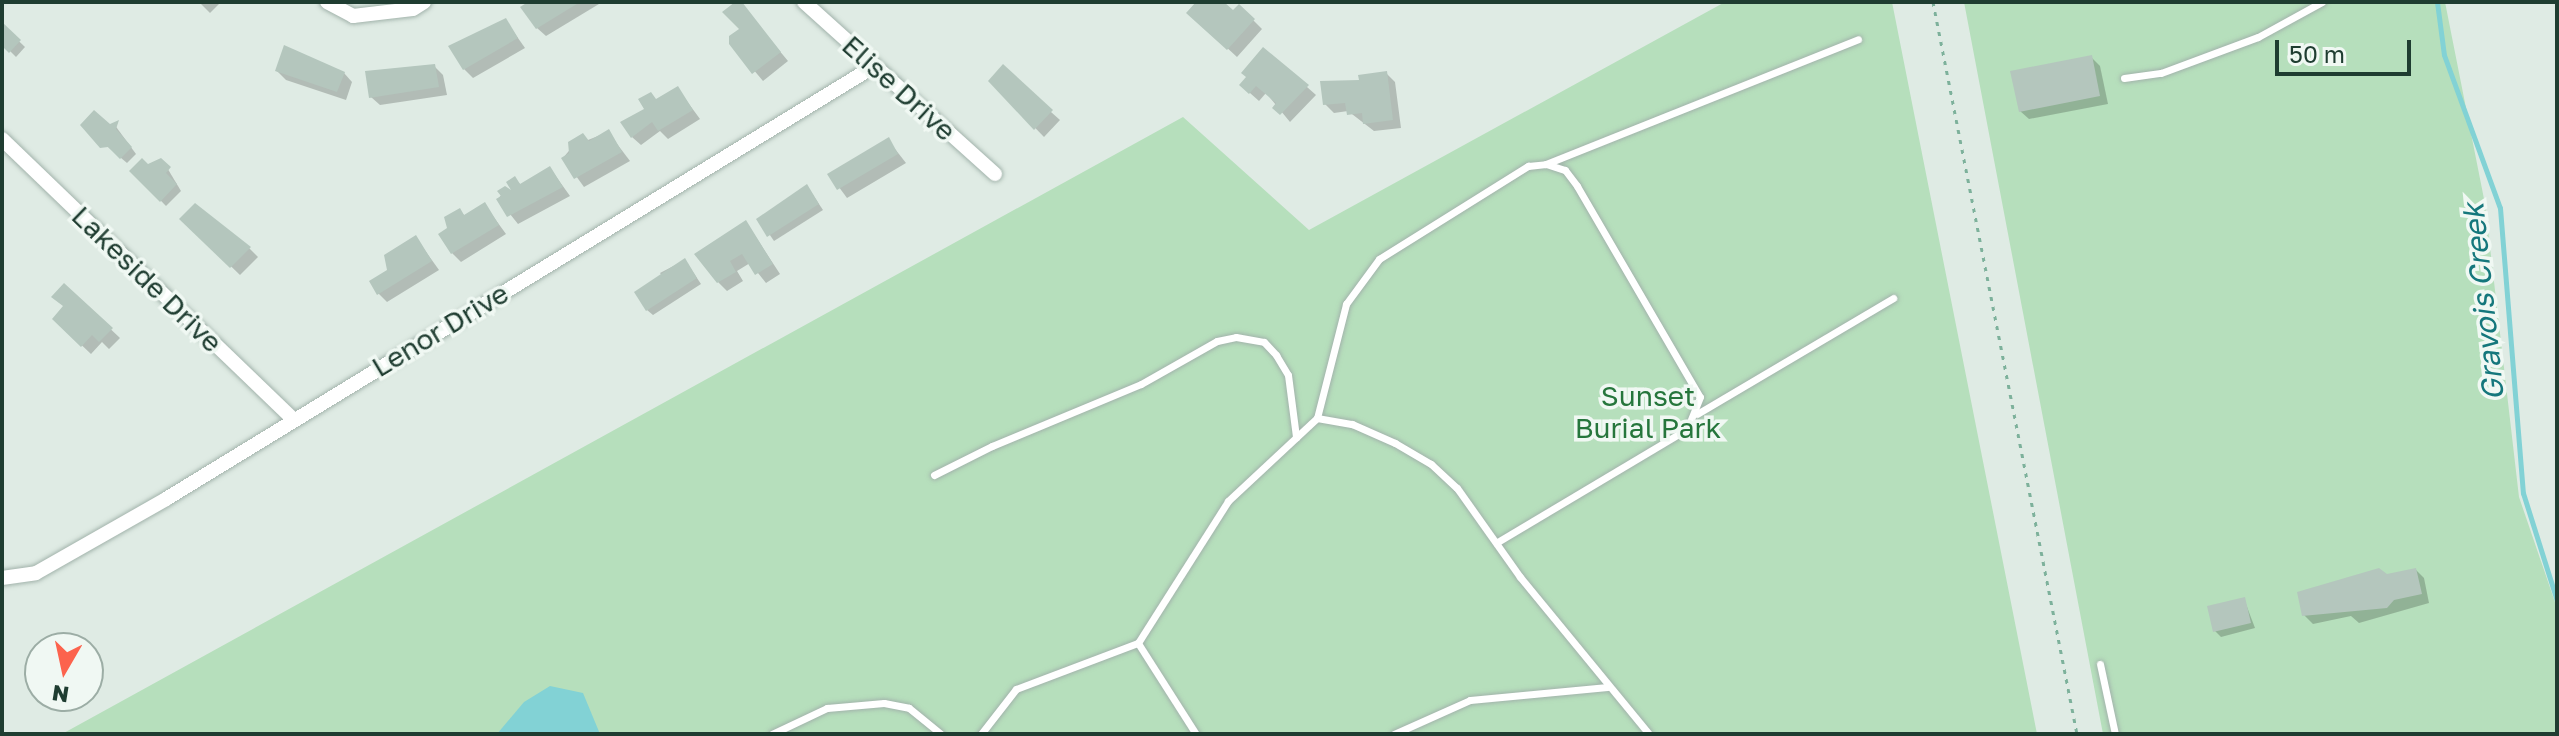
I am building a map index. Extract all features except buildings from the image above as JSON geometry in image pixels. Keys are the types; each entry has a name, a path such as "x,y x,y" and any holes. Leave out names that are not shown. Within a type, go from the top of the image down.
{"street":[{"path":"327,2 353,16 413,9 424,2"},
{"name":"Elise Drive","path":"804,2 995,174"},
{"name":"Lenor Drive","path":"2,578 36,573 873,67"},
{"name":"Lakeside Drive","path":"2,139 293,419"}],"lane":[{"path":"2124,78 2161,73 2258,37 2322,2"},
{"path":"981,734 1016,689 1138,643 1228,501 1249,476 1317,418 1346,304 1361,278 1379,259 1528,166 1546,164 1858,39"},
{"path":"1496,543 1687,429 1697,414 1700,397 1577,186 1565,170 1546,164"},
{"path":"1697,414 1893,298"},
{"path":"934,475 1141,384 1217,341 1236,337 1264,342 1282,365 1293,395 1296,437"},
{"path":"1317,418 1352,424 1431,464 1457,488 1607,687 1649,734"},
{"path":"1138,643 1196,734"},
{"path":"2100,664 2115,734"},
{"path":"1394,734 1470,700 1607,687"},
{"path":"772,734 827,708 884,703 909,708 941,734"}],"path":[{"path":"1933,2 2077,734"}],"green space":[{"name":"Sunset Burial Park","path":"1725,2 1892,2 2037,734 62,734 1183,117 1309,230"},
{"path":"1964,2 2445,2 2485,204 2519,497 2557,608 2557,734 2103,734"}],"water":[{"path":"550,686 583,693 600,734 497,734 524,702"}],"waterway":[{"name":"Gravois Creek","path":"2437,2 2444,55 2500,208 2523,493 2557,601"}]}
